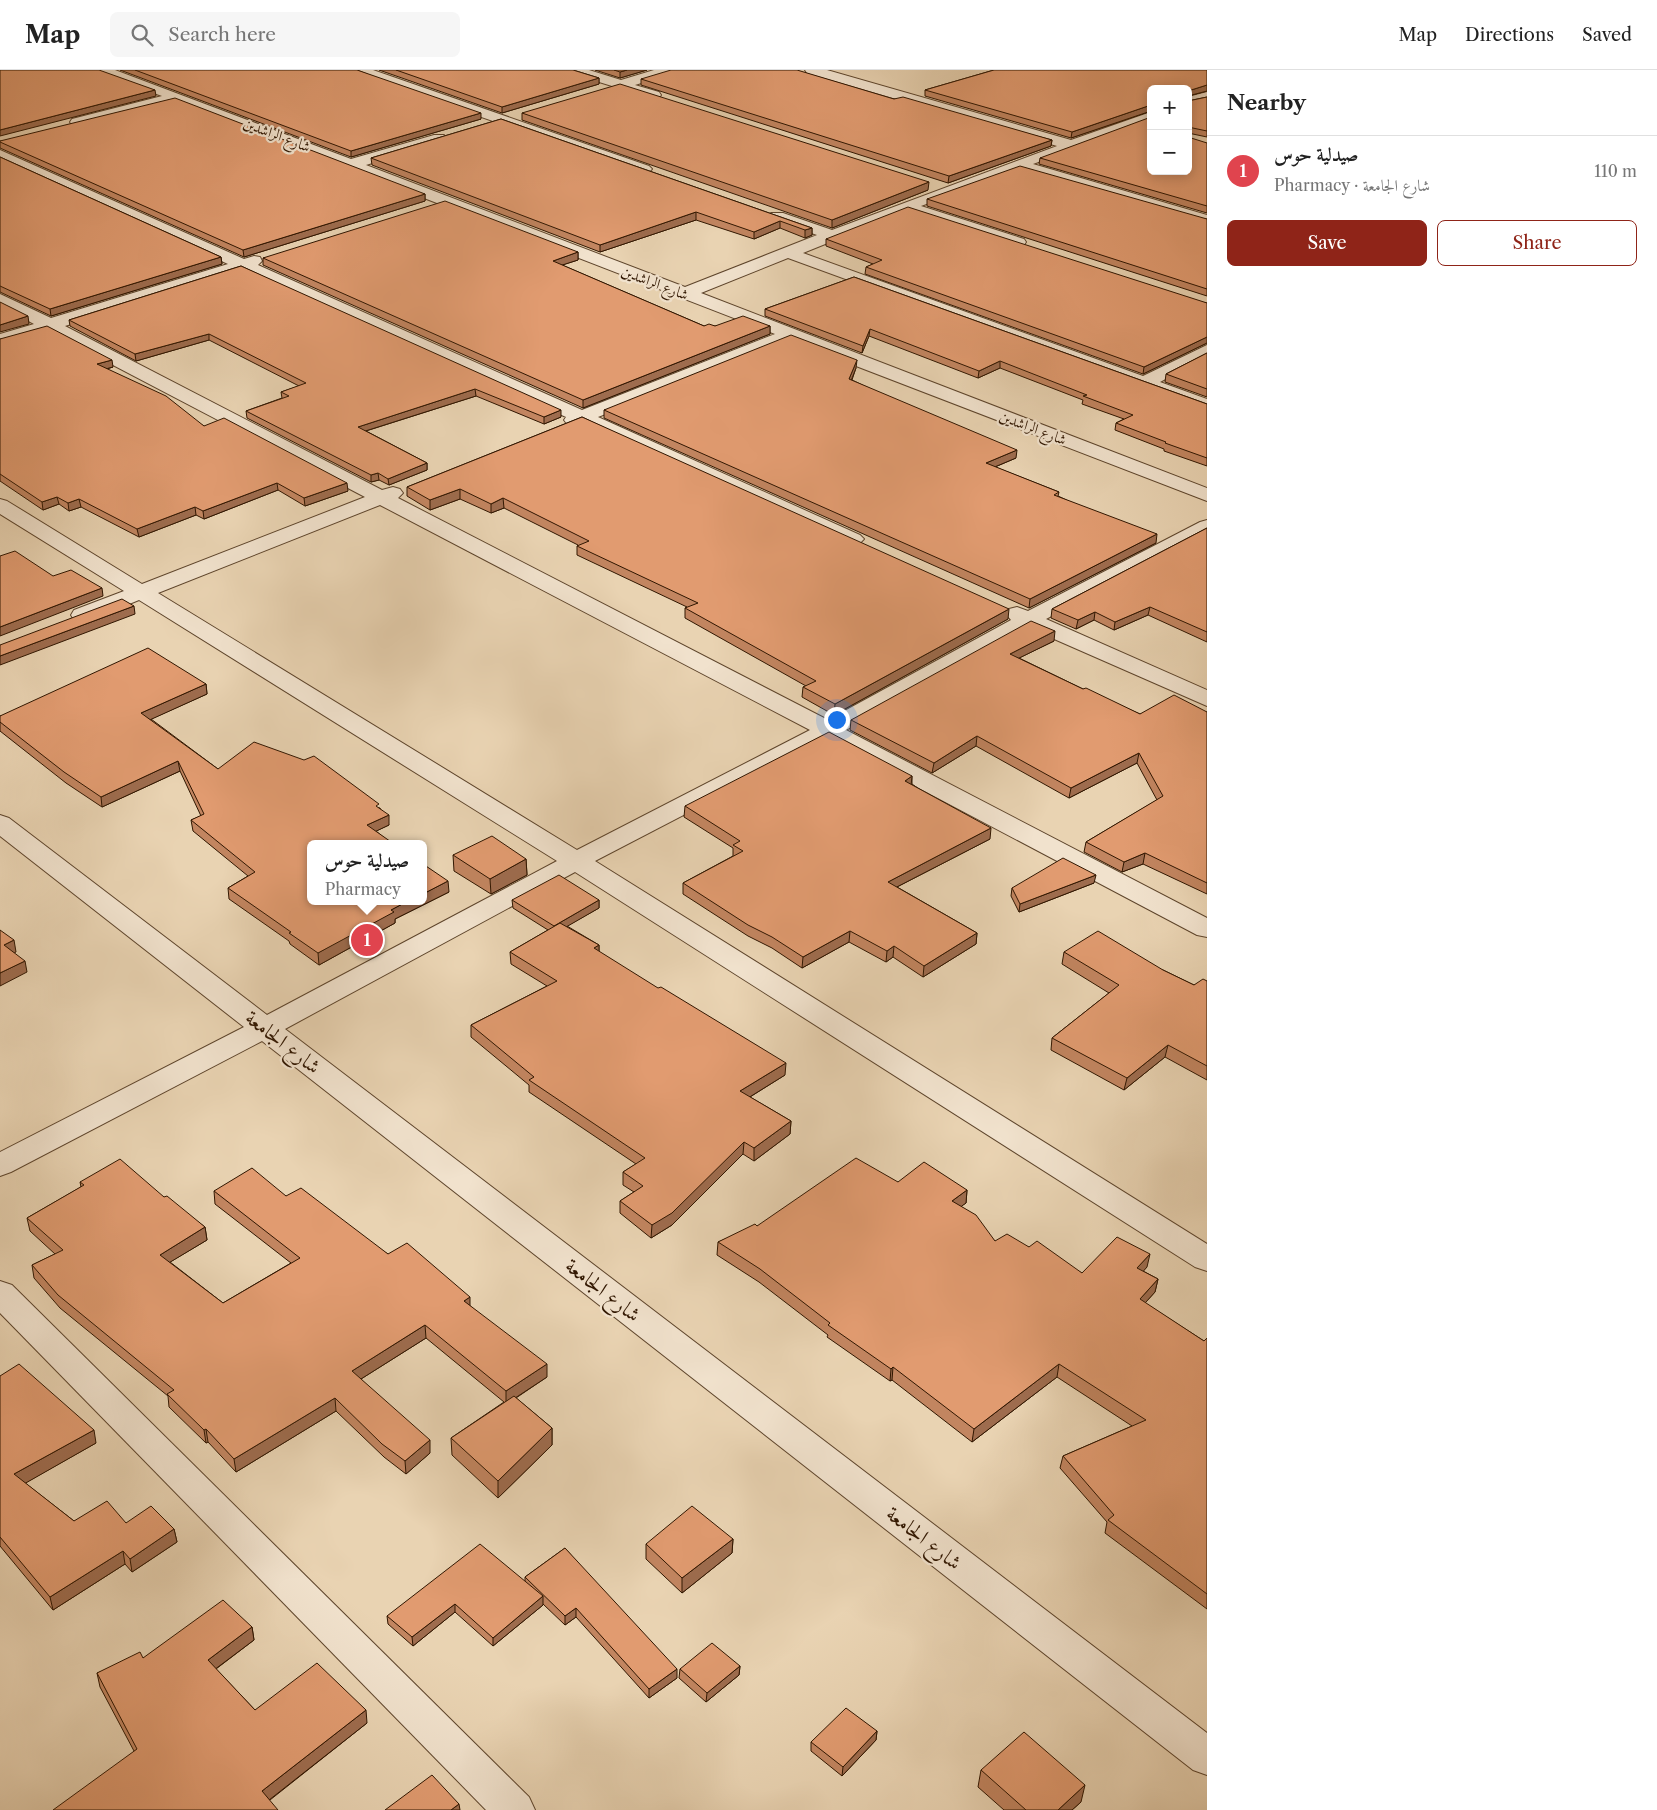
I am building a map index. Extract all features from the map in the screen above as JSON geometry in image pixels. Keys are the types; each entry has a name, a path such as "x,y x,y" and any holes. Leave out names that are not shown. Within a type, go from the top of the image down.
{"street":[{"name":"شارع الراشدين","path":"102,70 177,97 1207,495"},
{"path":"360,70 662,176"},
{"path":"575,70 669,100"},
{"path":"594,93 669,70"},
{"path":"812,70 1070,145"},
{"path":"1192,101 1207,96"},
{"path":"65,125 177,97"},
{"path":"474,128 530,111"},
{"path":"684,294 948,190 1147,118"},
{"path":"1134,123 1147,127"},
{"path":"351,164 455,133"},
{"path":"0,154 865,545"},
{"path":"1018,164 1207,220"},
{"path":"930,184 948,190"},
{"path":"419,210 446,201"},
{"path":"906,206 1038,249"},
{"path":"766,212 832,235"},
{"path":"789,253 1207,405"},
{"path":"0,340 273,255"},
{"path":"0,299 1207,929"},
{"path":"556,428 789,334"},
{"path":"1145,382 1207,350"},
{"path":"1183,486 1207,473"},
{"path":"62,622 410,486"},
{"path":"0,505 576,861 1207,1259"},
{"path":"0,1165 265,1028 576,861 828,730 1029,619 1207,526"},
{"path":"1002,607 1207,699"},
{"name":"شارع الجامعة","path":"0,823 1207,1757"},
{"path":"0,1293 514,1810"}],"building":[{"path":"0,70 99,70 155,90 0,130"},
{"path":"135,70 357,70 481,113 351,151"},
{"path":"396,70 573,70 599,78 502,107"},
{"path":"671,70 797,70 894,99 903,97 1052,140 949,176 641,79"},
{"path":"994,70 1207,70 1207,85 1192,90 1192,85 1147,85 1147,106 1072,132 925,90"},
{"path":"620,84 929,182 832,220 522,113"},
{"path":"1207,97 1207,131 1192,128 1192,100"},
{"path":"175,98 425,194 243,250 0,142"},
{"path":"1147,118 1147,175 1192,175 1192,138 1207,143 1207,206 1040,158"},
{"path":"501,119 812,228 805,230 780,221 754,232 696,212 600,245 371,158"},
{"path":"0,157 221,257 50,309 0,286"},
{"path":"1020,166 1207,219 1207,289 927,199"},
{"path":"445,201 578,252 553,261 704,326 709,324 715,326 743,316 770,326 583,400 263,258"},
{"path":"908,207 1207,303 1207,337 1144,367 866,267 882,260 826,239"},
{"path":"241,266 561,410 544,417 475,389 358,427 427,463 388,479 378,473 371,475 246,411 289,396 281,392 306,383 209,334 135,354 69,320"},
{"path":"854,277 1207,404 1207,458 1116,423 1133,415 1000,361 979,371 870,329 863,346 765,309"},
{"path":"0,302 28,316 0,325"},
{"path":"47,326 112,360 97,364 166,396 204,426 224,418 347,483 304,498 277,483 203,511 195,507 137,529 79,499 68,503 57,497 42,502 0,474 0,339"},
{"path":"791,335 857,360 849,379 1017,450 986,463 1059,492 1054,495 1157,534 1030,599 604,410"},
{"path":"1207,353 1207,389 1166,374"},
{"path":"582,417 1009,609 835,704 803,687 816,681 685,608 698,603 577,546 589,541 503,498 491,504 460,489 430,500 407,487"},
{"path":"1207,528 1207,632 1150,607 1115,622 1095,612 1078,620 1052,609"},
{"path":"15,551 53,576 71,570 102,588 0,627 0,556"},
{"path":"122,599 134,606 0,656 0,645"},
{"path":"1031,621 1055,631 1010,654 1140,714 1174,695 1207,712 1207,883 1145,853 1124,862 1086,842 1163,796 1139,753 1071,788 977,736 934,763 851,720"},
{"path":"148,648 206,684 141,713 218,769 254,742 304,760 314,756 379,804 376,806 389,815 367,825 388,840 307,840 307,905 400,905 391,910 394,912 318,953 228,888 255,872 191,820 204,814 178,761 101,797 64,772 0,722 0,716"},
{"path":"829,732 912,776 905,781 991,828 888,882 977,933 924,966 894,946 887,951 850,931 803,957 772,937 748,925 683,883 743,851 733,845 740,841 685,806"},
{"path":"492,836 526,859 490,879 453,855"},
{"path":"1063,858 1096,875 1020,904 1012,888"},
{"path":"427,867 448,881 427,892"},
{"path":"559,875 599,900 554,926 512,900"},
{"path":"560,923 599,945 594,948 658,988 661,987 786,1063 740,1091 791,1121 754,1148 744,1142 672,1213 652,1225 620,1201 643,1186 623,1172 645,1158 529,1080 534,1077 471,1025 557,981 510,952"},
{"path":"0,930 14,940 4,945 25,961 0,973"},
{"path":"1098,931 1163,970 1194,985 1203,979 1207,981 1207,1066 1168,1045 1127,1078 1052,1038 1119,985 1064,952"},
{"path":"856,1158 898,1182 924,1162 967,1190 952,1201 976,1215 995,1241 1007,1234 1029,1247 1037,1241 1082,1273 1117,1237 1150,1254 1137,1268 1158,1279 1140,1299 1204,1341 1207,1338 1207,1594 1108,1520 1114,1515 1063,1456 1146,1420 1059,1364 974,1429 893,1367 891,1369 828,1325 830,1323 760,1269 718,1242 755,1224 757,1226"},
{"path":"120,1159 164,1197 167,1196 205,1227 160,1255 223,1303 300,1258 214,1191 252,1168 286,1196 301,1188 388,1254 407,1243 470,1297 464,1301 547,1364 506,1391 425,1325 352,1371 430,1440 405,1461 382,1444 335,1398 234,1459 206,1429 204,1430 167,1394 174,1390 58,1295 32,1265 63,1250 27,1218 84,1185 80,1182"},
{"path":"19,1364 94,1430 14,1474 74,1521 107,1501 126,1523 151,1506 174,1529 130,1559 123,1551 50,1597 0,1537 0,1376"},
{"path":"514,1396 552,1428 498,1481 451,1438"},
{"path":"692,1506 733,1539 682,1578 646,1544"},
{"path":"480,1544 543,1596 493,1638 455,1604 412,1637 387,1616"},
{"path":"565,1548 677,1669 649,1689 576,1608 565,1616 525,1577"},
{"path":"223,1600 252,1627 208,1660 255,1710 317,1663 366,1710 262,1791 278,1810 53,1810 137,1749 97,1673 140,1652 143,1658"},
{"path":"712,1643 740,1666 707,1693 680,1669"},
{"path":"846,1708 877,1731 843,1767 811,1742"},
{"path":"1024,1732 1085,1785 1058,1810 1026,1810 981,1770"},
{"path":"432,1775 459,1804 451,1810 385,1810"}],"place":[{"name":"صيدلية حوس","path":"367,940"}]}
